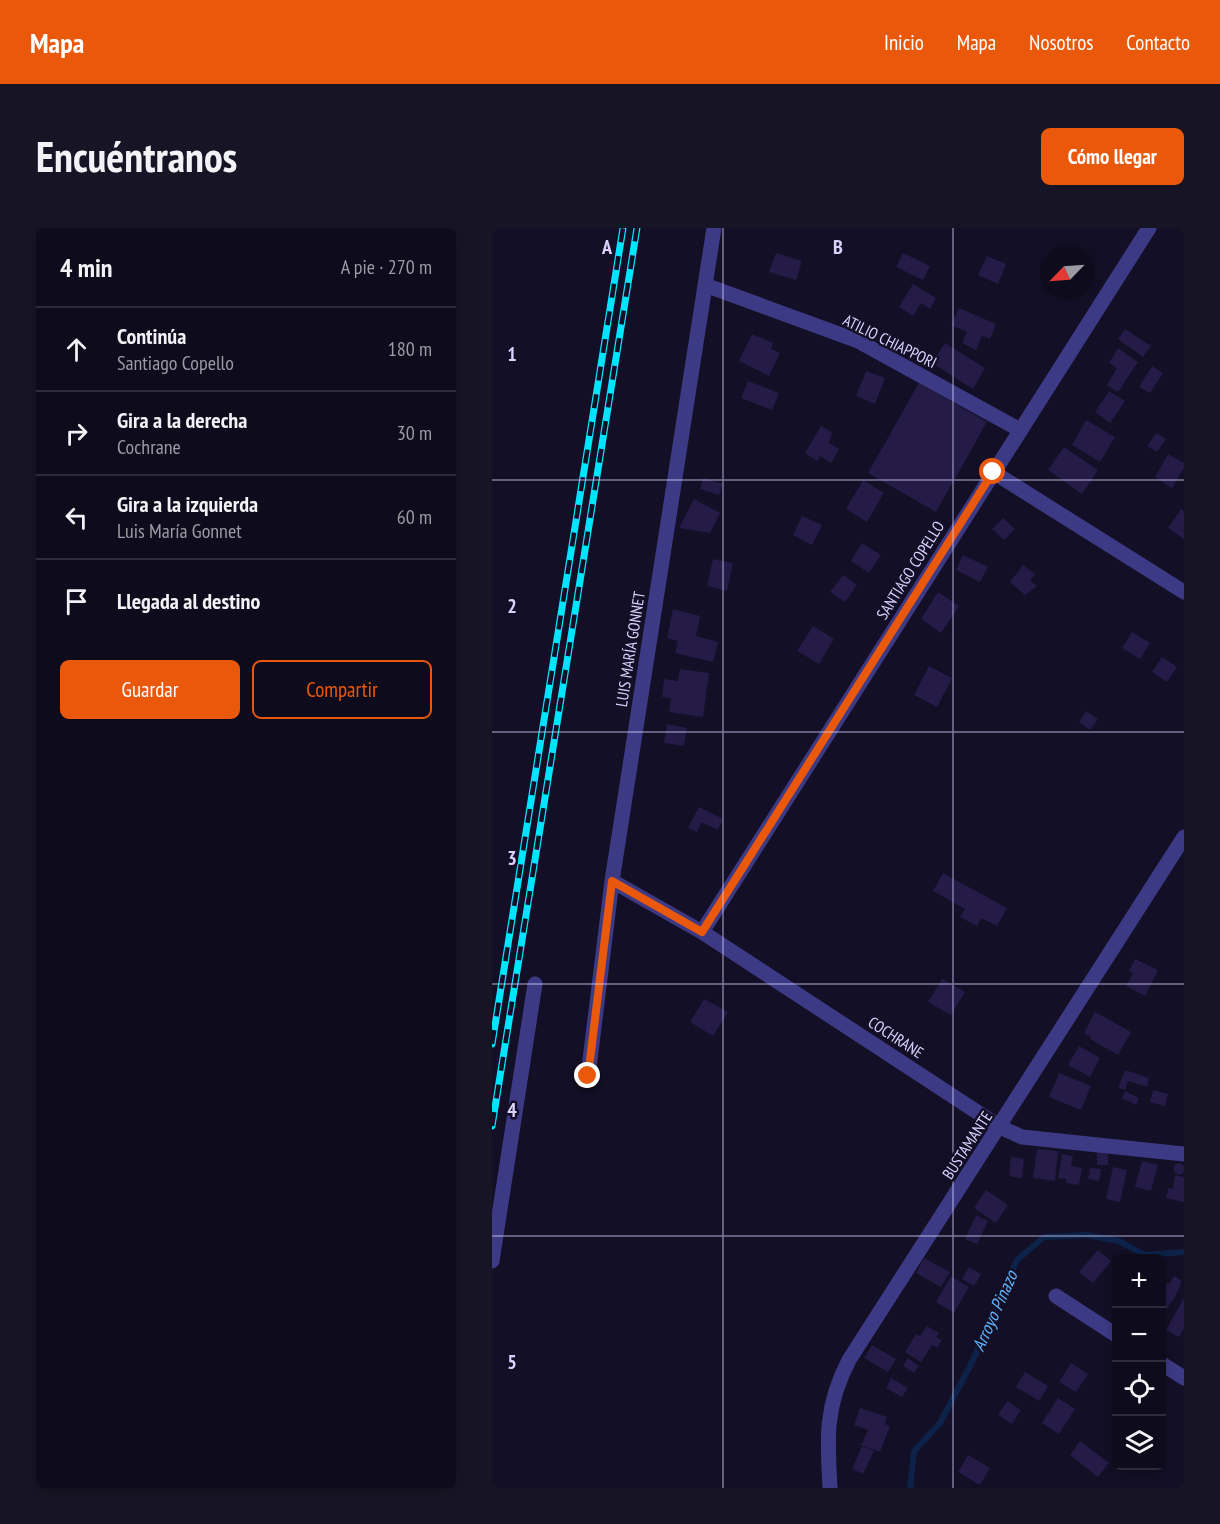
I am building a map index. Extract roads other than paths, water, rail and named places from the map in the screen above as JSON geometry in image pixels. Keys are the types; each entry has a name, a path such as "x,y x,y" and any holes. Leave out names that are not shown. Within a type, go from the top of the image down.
{"street":[{"name":"LUIS MARÍA GONNET","path":"588,1076 612,881 714,228"},
{"name":"SANTIAGO COPELLO","path":"702,932 1149,228"},
{"name":"ATILIO CHIAPPORI","path":"705,285 858,341 1020,430"},
{"path":"993,472 1184,592"},
{"name":"BUSTAMANTE","path":"830,1488 827,1436 832,1400 849,1360 1184,837"},
{"name":"COCHRANE","path":"612,881 702,932 1000,1127 1022,1137 1184,1154"},
{"path":"492,1261 535,984"},
{"path":"1056,1296 1112,1332"},
{"path":"1166,1367 1184,1378"}],"waterway":[{"name":"Arroyo Pinazo","path":"910,1488 914,1451 940,1423 972,1362 1017,1260 1044,1237 1087,1235 1119,1241 1145,1255 1184,1252"}],"railway":[{"path":"492,1044 623,228"},
{"path":"492,1126 637,228"}]}
